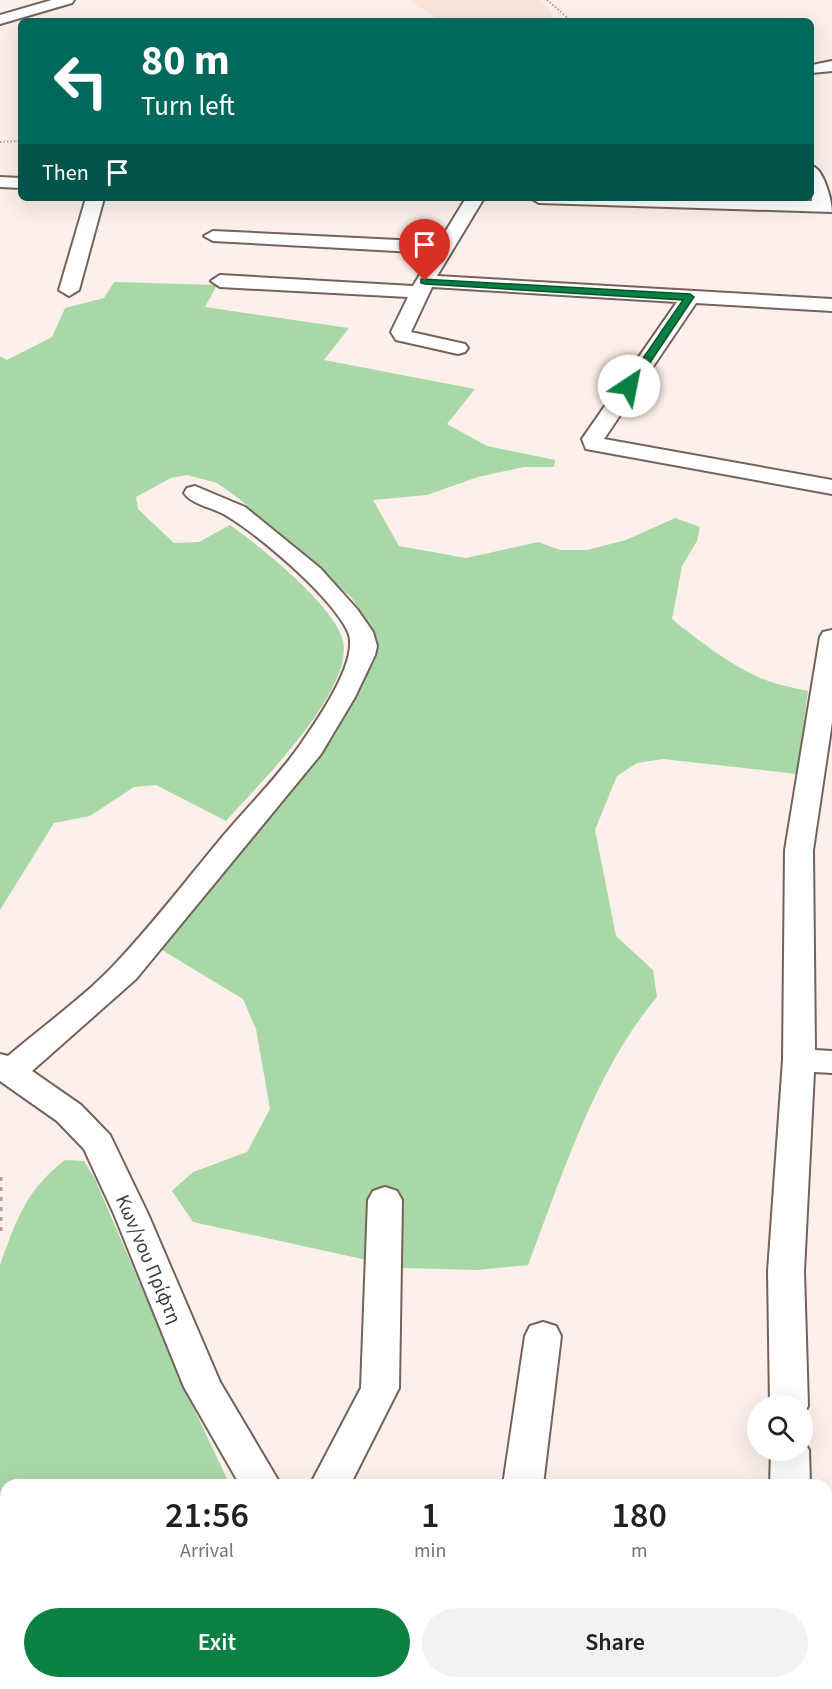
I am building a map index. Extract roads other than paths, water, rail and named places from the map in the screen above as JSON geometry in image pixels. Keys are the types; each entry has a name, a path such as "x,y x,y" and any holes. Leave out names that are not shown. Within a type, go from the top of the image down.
{"street":[{"path":"0,20 67,0"},
{"path":"814,69 832,66"},
{"path":"713,201 828,207 814,176"},
{"path":"0,182 18,183"},
{"path":"69,290 94,201"},
{"path":"458,348 403,336 401,332 443,248 473,201"},
{"path":"213,236 443,248"},
{"path":"220,281 832,304"},
{"path":"690,297 593,439 594,444 832,487"},
{"path":"6,1068 125,972 312,748 335,711 364,647 361,629 346,608 312,574 237,512 195,493"},
{"path":"789,1395 786,1271 799,1060 799,850 832,637"},
{"path":"799,1060 832,1062"},
{"name":"Κων/νου Πρίφτη","path":"6,1068 69,1113 98,1143 131,1214 203,1387 257,1479"},
{"path":"333,1479 380,1388 385,1200"},
{"path":"524,1479 543,1335"},
{"path":"790,1461 790,1479"}]}
